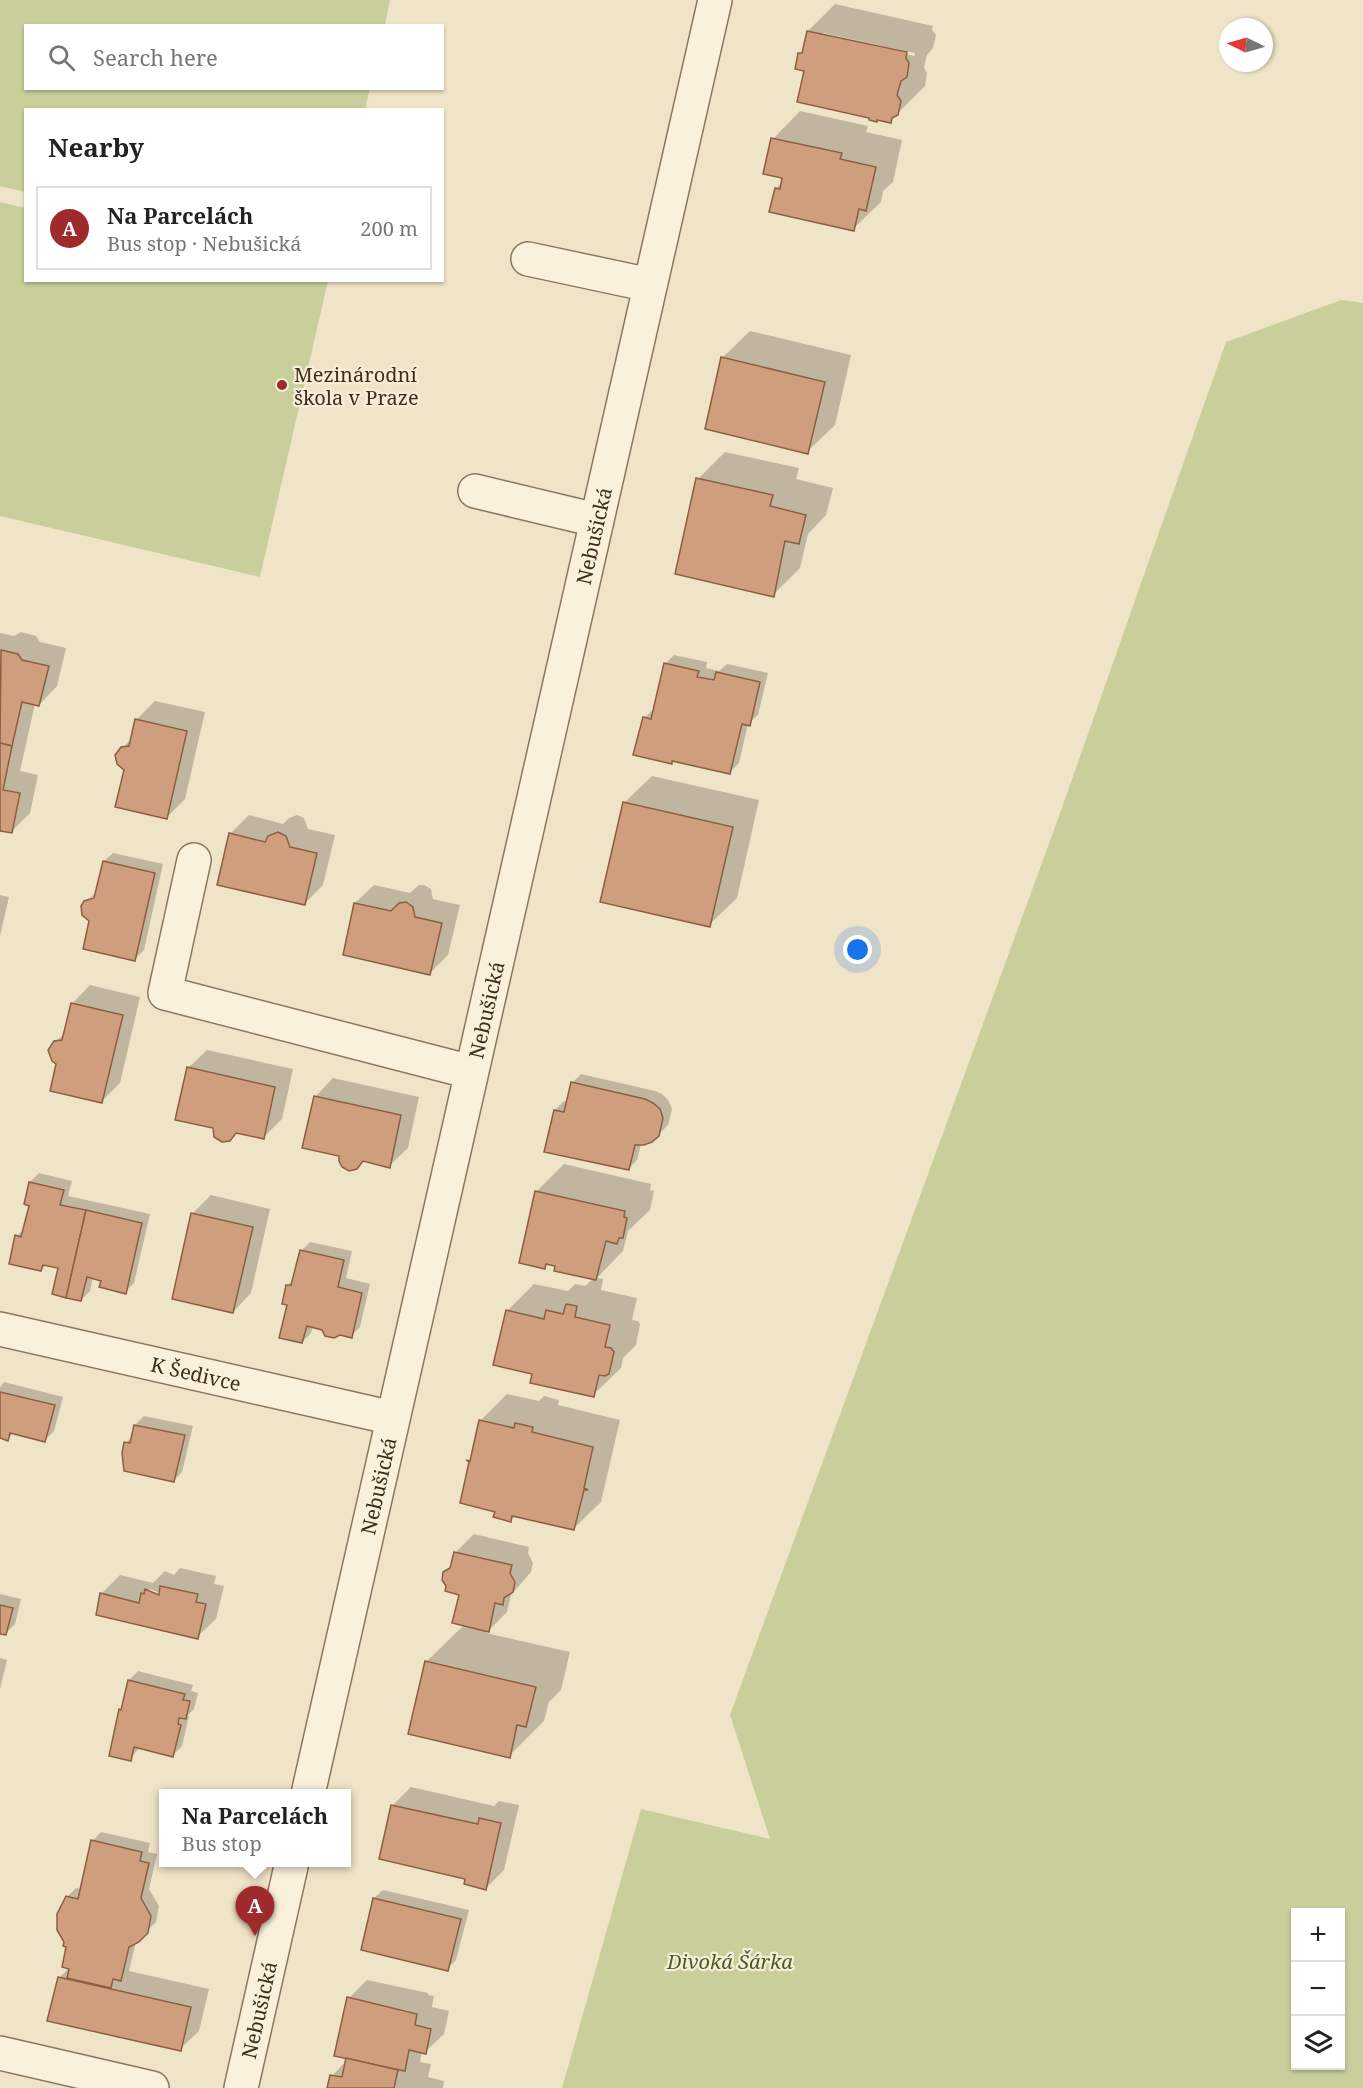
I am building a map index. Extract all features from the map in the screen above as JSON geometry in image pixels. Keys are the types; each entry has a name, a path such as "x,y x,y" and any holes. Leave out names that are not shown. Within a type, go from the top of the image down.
{"street":[{"name":"Nebušická","path":"309,1789 715,0"},
{"path":"528,259 650,285"},
{"path":"474,491 596,520"},
{"name":"Nebušická","path":"194,860 165,993 471,1072"},
{"name":"K Šedivce","path":"0,1329 393,1418"},
{"name":"Nebušická","path":"241,2088 291,1867"},
{"path":"0,2053 152,2088"}],"green space":[{"path":"0,0 390,0 385,24 24,24 24,90 370,90 365,108 24,108 24,192 0,186"},
{"path":"0,202 24,208 24,282 328,282 260,577 0,516"},
{"name":"Divoká Šárka","path":"1341,300 1363,303 1363,2088 562,2088 641,1809 770,1839 730,1715 1058,819 1226,342"}],"building":[{"path":"807,31 907,52 906,58 909,63 907,77 901,81 897,95 901,101 898,115 892,118 891,123 877,120 877,122 869,118 797,102 804,71 795,69 798,53 802,53"},
{"path":"771,138 842,153 840,159 876,167 866,211 859,209 854,231 769,212 775,188 780,189 782,178 763,174"},
{"path":"721,357 825,382 808,454 705,429"},
{"path":"696,478 773,495 770,506 806,515 799,544 785,541 774,597 675,574"},
{"path":"1,650 18,654 22,660 49,666 39,706 22,702 12,746 0,743"},
{"path":"664,663 699,671 697,677 714,680 716,672 760,682 750,726 742,724 730,774 633,755 643,717 651,719"},
{"path":"135,719 187,731 167,819 115,807 124,770 117,764 115,755 121,747 129,746"},
{"path":"0,743 12,746 3,790 20,793 12,833 0,831"},
{"path":"623,802 733,827 710,927 600,902"},
{"path":"278,832 286,836 290,847 317,853 305,905 217,885 229,833 265,842 268,836"},
{"path":"103,861 155,873 135,961 83,949 89,921 82,915 81,906 84,901 94,898"},
{"path":"406,902 413,907 415,917 442,923 430,975 343,955 354,903 391,911 399,903"},
{"path":"71,1003 123,1015 102,1103 50,1091 56,1064 52,1061 48,1050 54,1041 62,1040"},
{"path":"187,1067 275,1087 264,1139 236,1133 230,1141 222,1142 214,1137 213,1128 175,1120"},
{"path":"571,1082 645,1099 660,1109 663,1118 659,1136 644,1145 635,1145 629,1170 544,1152 554,1110 564,1112"},
{"path":"314,1096 401,1115 390,1168 363,1161 357,1169 349,1171 342,1167 339,1156 302,1148"},
{"path":"29,1182 64,1190 60,1205 86,1210 66,1298 52,1294 58,1268 43,1265 41,1271 9,1264 15,1235 21,1237 29,1206 24,1204"},
{"path":"535,1191 625,1211 624,1217 627,1218 623,1238 619,1238 617,1244 606,1241 596,1280 554,1271 555,1266 546,1264 545,1269 519,1263"},
{"path":"86,1210 142,1223 126,1294 99,1287 101,1281 87,1277 81,1301 66,1298"},
{"path":"191,1213 253,1227 233,1313 172,1299"},
{"path":"300,1250 344,1260 338,1287 362,1293 352,1338 340,1335 334,1338 325,1336 322,1330 307,1326 302,1343 279,1338 287,1305 282,1304 286,1285 291,1285"},
{"path":"566,1304 577,1306 575,1317 610,1325 605,1347 611,1348 614,1352 609,1374 599,1375 594,1397 530,1383 532,1374 493,1365 506,1310 544,1319 546,1310 563,1314"},
{"path":"0,1392 55,1405 45,1442 10,1433 8,1441 0,1438"},
{"path":"479,1420 514,1428 515,1423 533,1427 532,1432 593,1447 584,1488 588,1490 584,1490 574,1530 512,1516 511,1522 493,1517 495,1512 460,1503 469,1462 466,1460 470,1461"},
{"path":"134,1425 185,1435 174,1482 124,1471 122,1453 124,1442 130,1443"},
{"path":"454,1552 512,1565 510,1573 515,1582 513,1592 504,1598 503,1605 495,1603 489,1632 452,1623 459,1595 445,1591 446,1586 442,1580 443,1572 450,1568"},
{"path":"160,1586 198,1594 196,1602 206,1604 198,1639 96,1615 100,1593 139,1603 141,1593 144,1594 145,1589 159,1595"},
{"path":"0,1605 13,1608 6,1635 0,1634"},
{"path":"425,1661 536,1687 526,1727 517,1725 510,1758 408,1734"},
{"path":"128,1680 185,1694 183,1700 190,1701 186,1719 179,1718 178,1724 181,1725 173,1757 134,1747 131,1761 109,1756"},
{"path":"391,1805 478,1824 479,1818 501,1823 486,1890 464,1884 465,1879 379,1859"},
{"path":"91,1840 142,1852 140,1861 149,1863 141,1898 151,1916 148,1933 139,1942 129,1947 121,1981 113,1979 111,1988 67,1978 69,1969 62,1967 66,1947 63,1946 64,1942 57,1930 57,1914 66,1896 78,1899"},
{"path":"373,1898 461,1919 448,1971 361,1950"},
{"path":"58,1977 191,2007 181,2051 47,2021"},
{"path":"347,1997 417,2014 415,2025 431,2029 426,2054 409,2050 405,2071 334,2056"},
{"path":"346,2058 398,2070 394,2088 327,2088 330,2075 342,2077"}],"place":[{"name":"Mezinárodní škola v Praze","path":"282,385"},
{"name":"Na Parcelách","path":"255,1936"}]}
